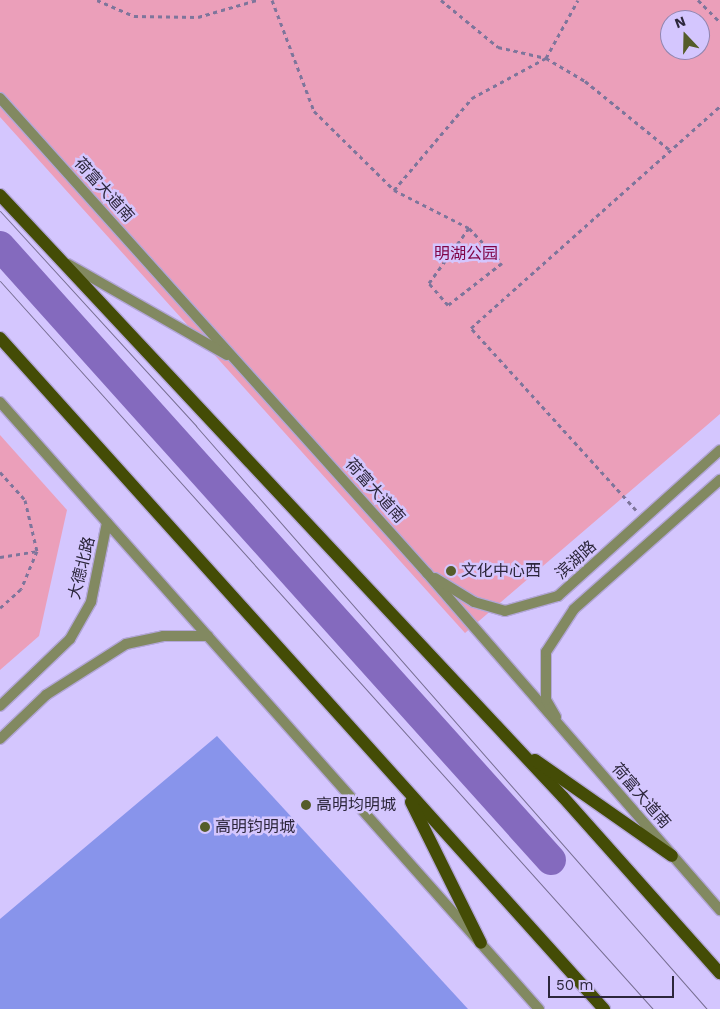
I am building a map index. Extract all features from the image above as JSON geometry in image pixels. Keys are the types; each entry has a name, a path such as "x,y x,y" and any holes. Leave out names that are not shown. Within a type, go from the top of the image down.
{"main road":[{"path":"0,195 55,257 512,744 720,973"},
{"path":"0,338 604,1009"},
{"path":"512,744 672,856"},
{"path":"405,788 481,944"}],"street":[{"name":"荷富大道南","path":"0,98 427,573 568,738 720,910"},
{"path":"55,257 234,359"},
{"path":"0,402 539,1009"},
{"name":"滨湖路","path":"427,573 474,602 505,612 558,596 720,450"},
{"path":"568,738 546,700 546,652 574,609 720,480"},
{"name":"大德北路","path":"0,706 70,639 91,602 107,523"},
{"path":"0,739 46,695 126,644 163,636 208,636"},
{"path":"708,897 720,901"}],"path":[{"path":"97,0 134,16 198,17 257,0"},
{"path":"272,0 314,111 394,190 469,228 502,263 448,305 430,283 469,228"},
{"path":"441,0 498,47 546,58 636,118 670,150"},
{"path":"394,190 472,98 546,58 578,0"},
{"path":"698,0 720,22"},
{"path":"644,519 471,328 720,106"},
{"path":"0,472 25,500 36,551 21,589 0,608"},
{"path":"0,557 36,551"}],"green space":[{"name":"明湖公园","path":"0,0 720,0 720,414 465,633 0,117"},
{"path":"0,435 67,510 39,636 0,670"}],"building":[{"name":"高明钧明城","path":"217,736 468,1009 0,1009 0,919"}],"waterway":[{"path":"0,246 551,860"}],"tram line":[{"path":"0,211 196,426 707,1009"},
{"path":"0,281 653,1009"}],"place":[{"name":"文化中心西","path":"451,571"},
{"name":"高明均明城","path":"306,805"},
{"name":"高明钧明城","path":"205,827"}]}
